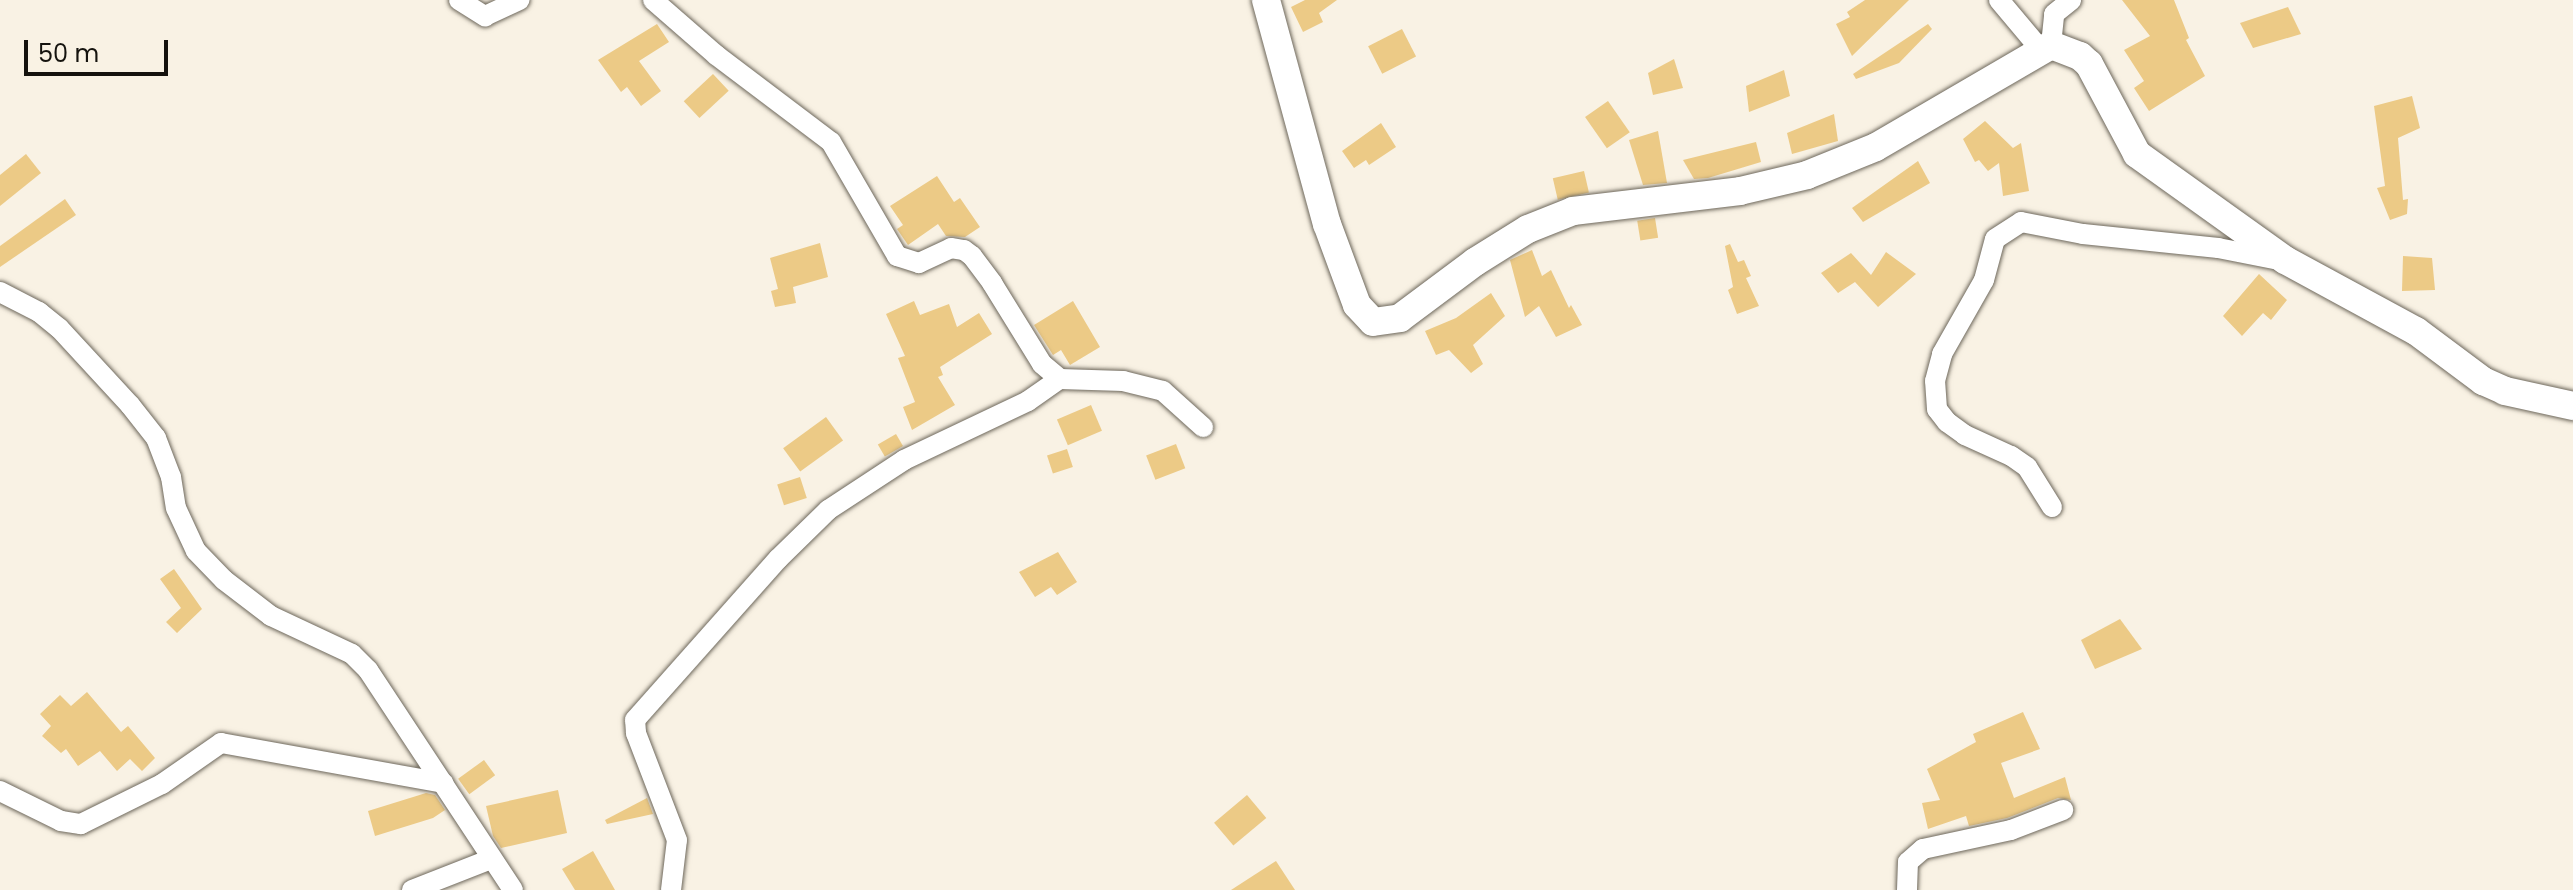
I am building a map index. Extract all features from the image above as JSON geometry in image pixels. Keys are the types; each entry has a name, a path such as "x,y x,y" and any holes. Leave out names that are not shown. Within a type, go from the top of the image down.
{"street":[{"path":"459,0 485,16 520,0"},
{"path":"653,0 716,55 831,142 897,256 919,263 951,248 972,256 1042,364 1060,379"},
{"path":"1266,0 1327,224 1357,305 1373,322 1384,323 1400,318 1475,262 1528,229 1573,211 1740,191 1807,175 1876,147 2046,48 2065,48 2089,64 2137,154 2290,263 2416,331 2483,381 2505,391 2573,406"},
{"path":"1999,0 2046,48"},
{"path":"2046,48 2054,14 2071,0"},
{"path":"2052,507 2027,467 1965,435 1947,422 1937,409 1935,381 1942,354 1984,280 1995,239 2021,222 2083,234 2218,248 2290,263"},
{"path":"0,292 39,312 59,328 148,427 164,457 176,508 196,551 224,580 271,616 352,654 382,690 513,890"},
{"path":"671,890 677,840 636,733 635,720 778,559 828,510 904,460 1028,401 1060,379 1123,381 1163,391 1203,427"},
{"path":"0,791 61,821 81,824 162,784 221,743 443,783"},
{"path":"1907,890 1908,862 1923,849 2011,830 2063,810"},
{"path":"412,890 491,859"}],"building":[{"path":"1305,0 1337,0 1319,13 1323,22 1303,32 1291,7"},
{"path":"1865,0 1909,0 1852,56 1836,24 1850,17 1847,12"},
{"path":"2122,0 2174,0 2189,38 2186,40 2205,76 2149,111 2134,88 2144,81 2124,50 2150,36"},
{"path":"2288,7 2301,34 2253,48 2240,23"},
{"path":"657,24 669,42 639,61 661,91 641,106 627,87 621,92 598,60"},
{"path":"1928,24 1932,29 1899,63 1856,79 1853,74"},
{"path":"1402,29 1416,57 1382,74 1368,46"},
{"path":"1674,59 1683,88 1653,95 1648,73"},
{"path":"1784,70 1790,96 1749,112 1746,86"},
{"path":"713,74 729,91 699,118 684,101"},
{"path":"2412,96 2420,128 2398,138 2403,200 2408,199 2407,214 2390,220 2377,188 2385,186 2374,106"},
{"path":"1608,101 1630,132 1607,148 1585,117"},
{"path":"1834,114 1838,141 1792,154 1787,133"},
{"path":"1985,121 2013,148 2021,143 2029,191 2003,196 1999,163 1988,171 1979,160 1975,162 1963,139"},
{"path":"1381,123 1396,147 1369,165 1366,160 1354,168 1342,151"},
{"path":"1658,131 1667,183 1643,185 1629,140"},
{"path":"1756,142 1761,162 1708,178 1694,179 1683,160"},
{"path":"26,154 41,173 0,206 0,175"},
{"path":"1918,161 1930,183 1863,222 1852,208"},
{"path":"1584,171 1589,192 1558,200 1553,178"},
{"path":"937,176 954,202 960,198 980,227 965,237 946,236 938,224 908,245 897,229 903,225 890,206"},
{"path":"65,199 76,215 0,267 0,246"},
{"path":"1655,218 1658,238 1640,241 1637,221"},
{"path":"820,243 828,277 793,287 796,303 775,307 771,291 778,289 770,258"},
{"path":"1730,244 1738,262 1744,260 1751,276 1746,278 1759,306 1737,314 1728,290 1733,287 1725,246"},
{"path":"1532,250 1542,276 1551,270 1569,308 1571,305 1582,325 1556,337 1539,306 1525,317 1510,260"},
{"path":"1886,252 1916,274 1878,307 1855,282 1838,293 1821,273 1851,253 1871,275"},
{"path":"2403,256 2432,258 2435,290 2402,291"},
{"path":"2259,274 2287,300 2271,320 2263,313 2242,336 2223,316"},
{"path":"1491,293 1505,316 1473,345 1483,364 1471,373 1449,350 1436,355 1425,331 1456,318"},
{"path":"914,301 920,315 949,304 957,327 979,313 992,334 940,367 943,375 938,377 955,405 912,430 903,407 915,402 898,358 905,356 886,314"},
{"path":"1073,301 1100,347 1070,365 1061,350 1053,355 1034,325"},
{"path":"1091,405 1102,431 1068,445 1057,419"},
{"path":"826,417 843,440 800,472 783,448"},
{"path":"896,434 903,446 885,457 878,444"},
{"path":"1176,444 1185,468 1155,480 1146,455"},
{"path":"1067,449 1073,467 1053,474 1047,455"},
{"path":"800,477 807,498 784,505 777,484"},
{"path":"1058,552 1077,582 1057,595 1051,587 1035,597 1019,572"},
{"path":"174,569 202,609 177,633 166,622 181,608 160,579"},
{"path":"2120,619 2142,649 2095,669 2081,640"},
{"path":"87,692 121,732 128,726 155,758 142,771 130,759 117,771 100,751 78,766 66,749 61,753 42,736 51,726 40,714 60,695 71,706"},
{"path":"2023,712 2040,749 2001,763 2014,798 2065,777 2071,800 2058,798 2007,818 1969,826 1966,816 1928,829 1922,803 1940,800 1927,769 1976,742 1973,734"},
{"path":"484,760 495,775 469,794 458,779"},
{"path":"558,790 567,833 501,848 493,836 486,806"},
{"path":"426,793 435,795 445,810 433,818 375,836 368,811"},
{"path":"1247,795 1266,818 1233,846 1214,823"},
{"path":"647,798 653,814 607,824 605,820"},
{"path":"593,851 615,890 575,890 562,869"},
{"path":"1276,861 1295,890 1231,890"}]}
